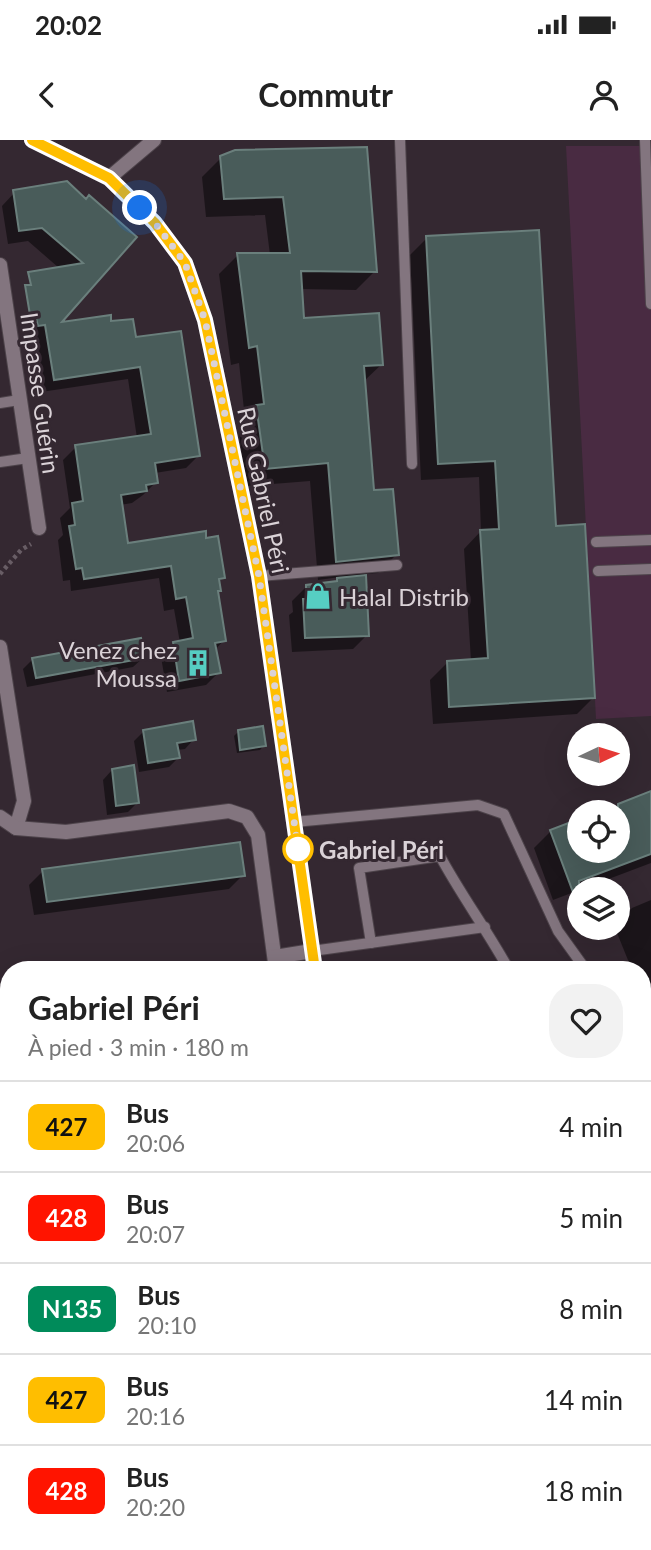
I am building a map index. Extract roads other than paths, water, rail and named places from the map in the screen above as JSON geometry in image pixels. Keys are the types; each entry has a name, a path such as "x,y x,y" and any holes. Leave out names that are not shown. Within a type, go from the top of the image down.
{"street":[{"name":"Rue Gabriel Péri","path":"32,140 109,178 155,223 185,263 205,320 259,576 314,961"},
{"path":"109,178 154,140"},
{"name":"Impasse Guérin","path":"0,265 39,528"},
{"path":"0,647 24,801 16,828"},
{"path":"0,817 16,828 66,832 229,811 247,817 258,835 276,961"},
{"path":"282,961 312,951"}],"lane":[{"path":"400,140 412,464"},
{"path":"645,140 651,304"},
{"path":"0,403 19,400"},
{"path":"0,462 28,458"},
{"path":"596,542 651,540"},
{"path":"259,576 397,565"},
{"path":"598,572 651,569"},
{"path":"294,822 478,805 503,814 558,931 580,961"},
{"path":"370,943 359,868 440,856 458,891 485,927 504,961"},
{"path":"312,951 485,927"}],"place":[{"name":"Halal Distrib","path":"318,596"},
{"name":"Venez chez Moussa","path":"198,663"},
{"name":"Gabriel Péri","path":"298,849"}]}
